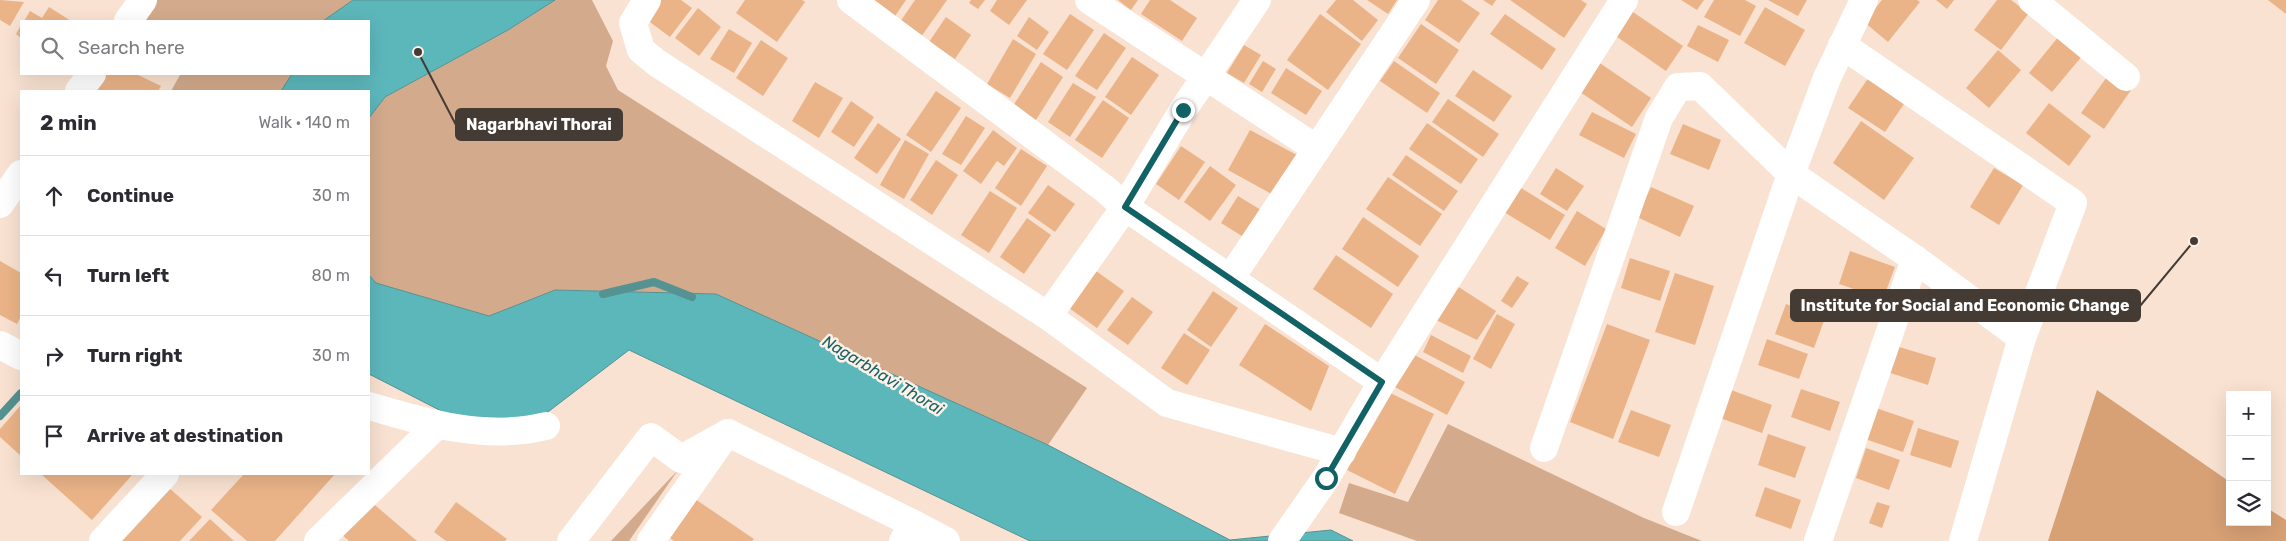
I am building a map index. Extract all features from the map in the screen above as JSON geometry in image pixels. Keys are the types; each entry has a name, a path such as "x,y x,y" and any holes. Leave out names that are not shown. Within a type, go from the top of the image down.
{"street":[{"path":"129,20 143,0"},
{"path":"647,0 633,23 641,50 1048,316 1167,403 1342,452"},
{"path":"851,0 1105,190 1125,207 1382,382"},
{"path":"1088,0 1316,149"},
{"path":"1048,316 1125,207 1183,110 1257,0"},
{"path":"1230,279 1416,0"},
{"path":"1282,541 1326,478 1382,382 1624,0"},
{"path":"1676,512 1791,174 1827,78 1864,0"},
{"path":"2032,0 2126,77"},
{"path":"1842,45 2073,203 2022,338 1963,541"},
{"path":"80,90 91,75"},
{"path":"1544,448 1659,118 1678,87 1700,86 1791,174 1915,258 2022,338"},
{"path":"0,204 20,175"},
{"path":"1818,541 1915,258"},
{"path":"0,345 20,355"},
{"path":"370,406 436,426 483,431 524,431 546,426"},
{"path":"318,541 436,426"},
{"path":"728,433 908,533 946,541"},
{"path":"571,541 651,437 681,459 728,433"},
{"path":"650,541 728,433"},
{"path":"103,541 164,475"}],"shaded area":[{"path":"149,0 353,0 324,20 139,20"},
{"path":"555,0 592,0 613,41 606,66 618,90 1087,388 1048,445 716,294 555,290 489,316 376,283 370,276 370,117 385,97 508,30"},
{"path":"180,75 291,75 282,90 172,90"},
{"path":"2097,390 2226,479 2226,526 2271,526 2271,511 2286,520 2286,541 2048,541"},
{"path":"1448,424 1644,518 1702,541 1417,541 1339,513 1349,483 1408,502"},
{"path":"678,470 629,541 611,541"}],"water":[{"path":"353,0 555,0 508,30 385,97 370,117 370,90 282,90 291,75 370,75 370,20 324,20"},
{"name":"Nagarbhavi Thorai","path":"370,276 376,283 489,316 555,290 716,294 1048,445 1230,540 1331,530 1353,541 1030,541 629,350 540,418 453,417 370,375"}],"building":[{"path":"0,0 24,2 10,26 0,20"},
{"path":"655,0 681,0 692,8 670,37 643,17"},
{"path":"745,0 802,0 805,2 777,42 736,13"},
{"path":"873,0 906,0 893,19"},
{"path":"915,0 947,0 921,37 900,22"},
{"path":"971,0 985,0 978,9 969,3"},
{"path":"997,0 1027,0 1009,25 990,11"},
{"path":"1118,0 1138,0 1131,10"},
{"path":"1150,0 1170,0 1197,18 1182,41 1141,14"},
{"path":"1336,0 1353,0 1378,20 1362,41 1326,12"},
{"path":"1367,0 1397,0 1388,14"},
{"path":"1438,0 1461,0 1480,13 1459,43 1425,20"},
{"path":"1483,0 1496,0 1492,6"},
{"path":"1510,0 1581,0 1587,4 1564,38"},
{"path":"1681,0 1704,0 1697,10"},
{"path":"1714,0 1745,0 1756,6 1740,36 1704,17"},
{"path":"1768,0 1807,0 1798,16"},
{"path":"1882,0 1917,0 1920,2 1888,42 1864,22"},
{"path":"1936,0 1954,0 1947,9"},
{"path":"1997,0 2011,0 2029,13 2001,50 1974,30"},
{"path":"2268,0 2286,0 2286,14"},
{"path":"49,7 69,20 25,20 30,11 42,18"},
{"path":"1765,7 1805,30 1785,66 1744,43"},
{"path":"698,8 721,27 699,56 675,38"},
{"path":"1627,8 1683,46 1666,71 1610,32"},
{"path":"1070,14 1094,30 1067,70 1043,54"},
{"path":"1320,14 1361,44 1328,90 1287,60"},
{"path":"1505,14 1556,49 1542,70 1490,34"},
{"path":"946,17 971,35 955,59 929,42"},
{"path":"1029,17 1049,32 1037,50 1017,36"},
{"path":"1421,24 1459,50 1436,84 1398,58"},
{"path":"1698,25 1729,40 1718,62 1687,46"},
{"path":"20,27 20,37 16,34"},
{"path":"729,29 752,43 734,73 710,59"},
{"path":"1104,33 1126,48 1097,90 1075,76"},
{"path":"2059,36 2083,55 2052,92 2029,73"},
{"path":"1013,39 1036,54 1010,98 987,84"},
{"path":"761,40 788,58 763,96 736,78"},
{"path":"1244,45 1261,55 1244,83 1227,73"},
{"path":"1998,50 2021,70 1989,108 1966,88"},
{"path":"1132,57 1159,75 1131,115 1105,97"},
{"path":"1591,57 1651,98 1632,127 1571,86"},
{"path":"1263,61 1276,69 1262,92 1249,84"},
{"path":"1394,61 1440,93 1427,113 1380,81"},
{"path":"1041,62 1063,77 1034,123 1011,109"},
{"path":"1286,68 1322,91 1306,115 1271,93"},
{"path":"1473,70 1512,96 1494,122 1455,96"},
{"path":"1873,71 1910,95 1885,132 1848,108"},
{"path":"2109,74 2131,90 2104,129 2081,113"},
{"path":"99,75 138,75 161,86 159,90 91,90"},
{"path":"815,82 843,98 819,138 792,121"},
{"path":"1073,83 1096,97 1070,137 1048,122"},
{"path":"936,91 961,108 931,152 906,135"},
{"path":"1448,99 1499,134 1483,157 1432,122"},
{"path":"1103,100 1129,118 1102,158 1075,140"},
{"path":"851,101 874,117 854,147 831,132"},
{"path":"2049,103 2091,136 2069,166 2026,133"},
{"path":"1592,112 1636,134 1624,158 1579,135"},
{"path":"966,116 985,128 961,165 942,154"},
{"path":"1861,121 1914,158 1884,200 1833,163"},
{"path":"878,123 901,139 877,174 854,158"},
{"path":"1427,123 1478,159 1461,184 1409,149"},
{"path":"1683,124 1721,140 1709,170 1670,154"},
{"path":"993,130 1017,148 1004,166 997,161 981,184 963,171"},
{"path":"1250,130 1297,155 1275,196 1228,170"},
{"path":"905,140 929,154 904,199 880,185"},
{"path":"1181,146 1205,162 1179,200 1156,184"},
{"path":"1021,149 1047,166 1021,206 995,188"},
{"path":"1406,155 1458,191 1444,211 1392,175"},
{"path":"936,160 958,175 932,215 910,200"},
{"path":"1210,166 1236,185 1210,221 1184,202"},
{"path":"1556,168 1584,186 1567,211 1540,194"},
{"path":"1994,168 2023,185 1999,225 1970,207"},
{"path":"1388,177 1442,214 1420,246 1366,209"},
{"path":"1510,181 1565,215 1550,240 1494,206"},
{"path":"1048,185 1075,204 1055,232 1028,213"},
{"path":"1651,187 1694,206 1680,237 1637,217"},
{"path":"990,191 1017,208 989,253 961,235"},
{"path":"1238,196 1266,213 1250,241 1221,223"},
{"path":"1577,211 1606,229 1585,266 1555,248"},
{"path":"1363,217 1419,256 1398,287 1342,249"},
{"path":"1027,218 1051,235 1024,274 1000,257"},
{"path":"1850,251 1895,267 1883,299 1839,284"},
{"path":"1336,255 1393,294 1371,328 1313,289"},
{"path":"1630,258 1670,271 1660,301 1621,288"},
{"path":"0,261 20,272 20,318 17,324 0,315"},
{"path":"1096,271 1124,291 1097,328 1069,308"},
{"path":"1675,273 1714,286 1695,345 1655,332"},
{"path":"1517,276 1529,283 1512,308 1501,301"},
{"path":"1457,286 1496,311 1477,340 1436,320"},
{"path":"1213,291 1238,308 1211,347 1187,330"},
{"path":"1132,297 1153,312 1128,345 1107,330"},
{"path":"1786,304 1825,318 1814,348 1775,334"},
{"path":"1497,314 1515,324 1491,369 1473,359"},
{"path":"1265,324 1329,366 1311,411 1239,365"},
{"path":"1607,324 1650,340 1613,439 1570,422"},
{"path":"1184,333 1210,350 1187,385 1161,368"},
{"path":"1431,335 1471,356 1463,373 1423,352"},
{"path":"1767,339 1808,354 1799,379 1758,365"},
{"path":"1889,344 1936,358 1928,385 1881,370"},
{"path":"1409,352 1465,382 1447,415 1391,385"},
{"path":"1801,389 1840,402 1830,431 1791,417"},
{"path":"1731,390 1772,405 1762,433 1720,418"},
{"path":"1386,391 1434,414 1395,494 1347,470"},
{"path":"20,406 20,455 0,437 0,429"},
{"path":"1873,407 1914,421 1903,452 1862,438"},
{"path":"1631,410 1671,425 1659,457 1618,442"},
{"path":"1918,428 1959,441 1951,468 1910,455"},
{"path":"1768,434 1806,447 1795,478 1758,465"},
{"path":"1866,448 1900,460 1889,490 1856,478"},
{"path":"42,475 132,475 92,520"},
{"path":"243,475 334,475 275,541 247,541 211,510"},
{"path":"168,487 202,517 180,541 120,541"},
{"path":"1765,487 1801,500 1791,529 1755,516"},
{"path":"695,499 754,539 752,541 674,541 669,537"},
{"path":"369,500 417,541 349,541 340,533"},
{"path":"456,502 507,539 505,541 446,541 434,532"},
{"path":"1877,502 1890,506 1882,528 1869,523"},
{"path":"210,519 234,541 189,541"}],"waterway":[{"name":"Nagarbhavi Thorai","path":"603,294 654,282 692,297"},
{"path":"0,416 20,394"}],"place":[{"name":"Nagarbhavi Thorai","path":"418,52"},
{"name":"Institute for Social and Economic Change","path":"2194,241"}],"route":[{"path":"1183,110 1125,207 1382,382 1326,478"}]}
